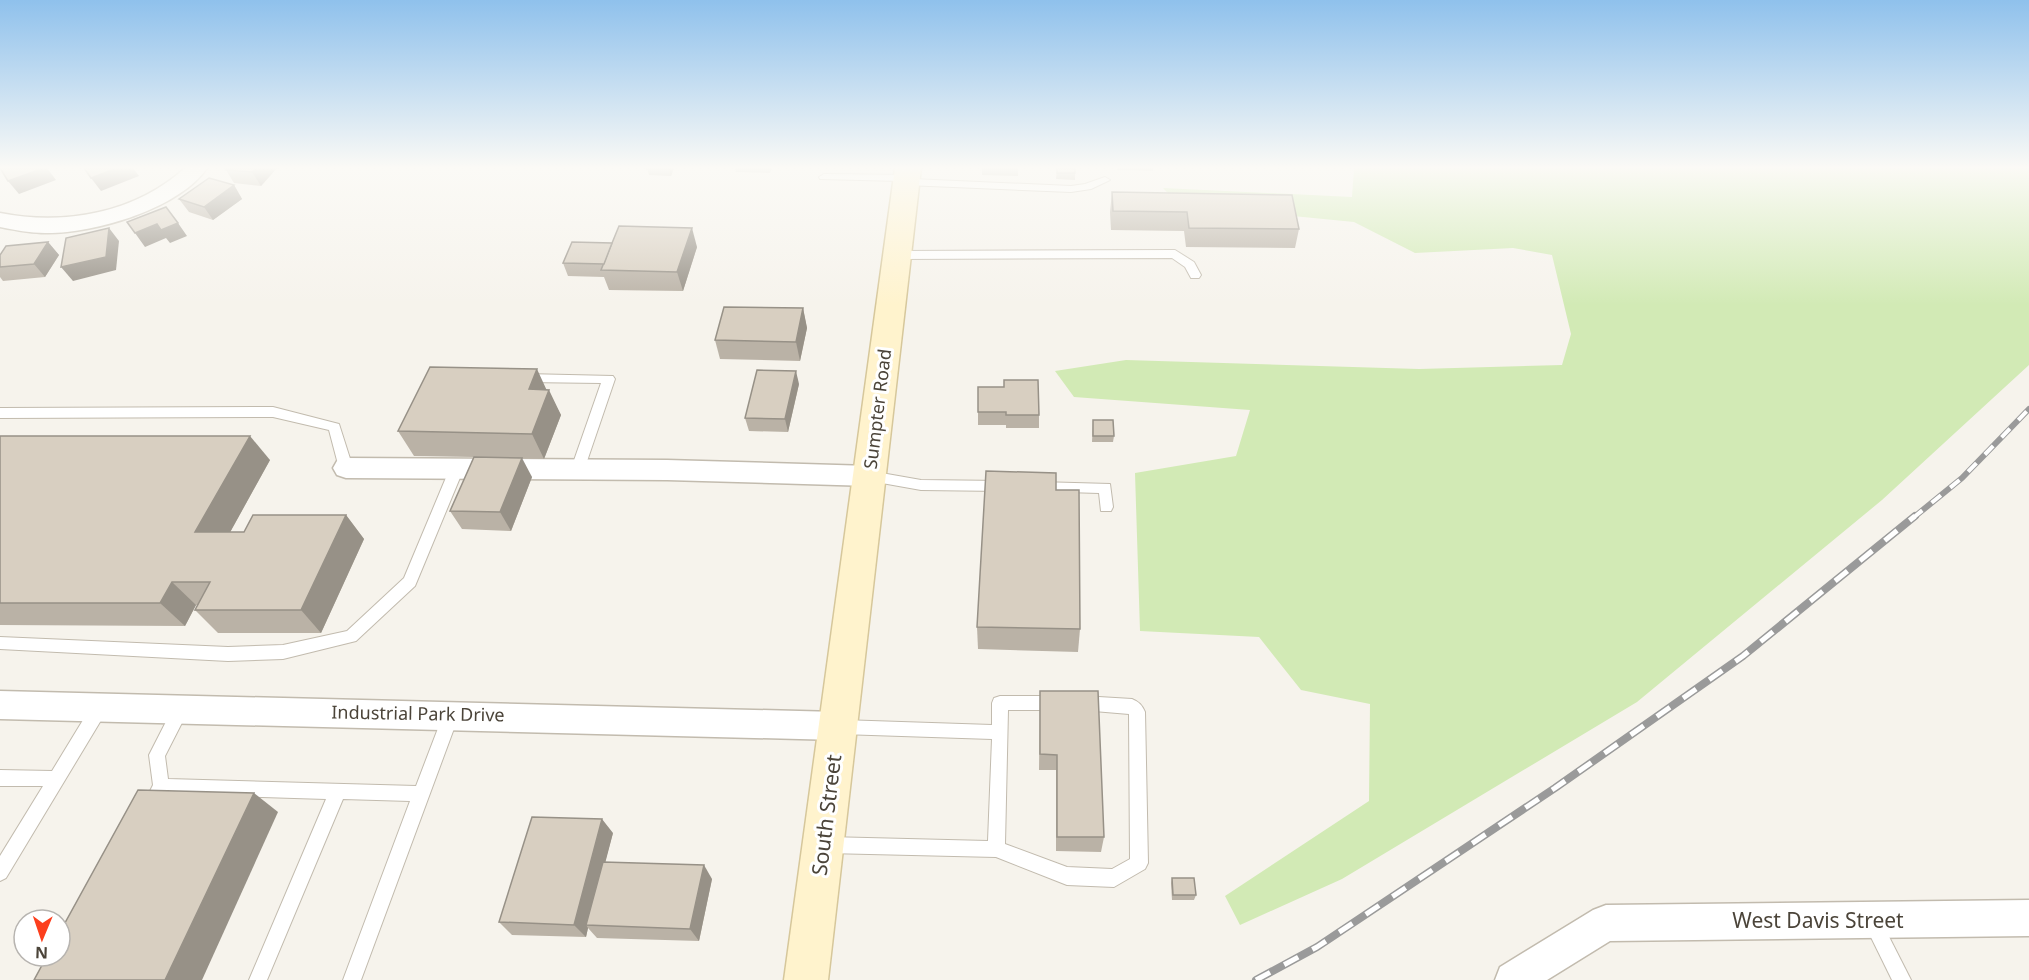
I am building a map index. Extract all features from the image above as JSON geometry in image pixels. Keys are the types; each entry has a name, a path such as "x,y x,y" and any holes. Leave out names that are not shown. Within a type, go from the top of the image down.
{"street":[{"path":"0,220 33,226 61,226 113,214"},
{"name":"Sumpter Road","path":"847,650 902,214"},
{"path":"346,468 578,469 870,476"},
{"name":"South Street","path":"806,980 825,845 847,650"},
{"name":"Industrial Park Drive","path":"0,705 837,726"},
{"name":"West Davis Street","path":"1514,980 1606,922 2029,918"}],"lane":[{"path":"897,255 1175,254 1190,265 1195,275"},
{"path":"508,378 609,379 578,469"},
{"path":"0,413 273,412 334,427 346,468"},
{"path":"0,643 228,654 283,652 351,636 410,582 457,468"},
{"path":"870,476 921,485 1105,488 1106,507"},
{"path":"825,845 996,849 1067,876 1114,878 1139,863 1137,712 1132,706 1000,703 996,849"},
{"path":"0,872 101,707"},
{"path":"139,827 161,786 157,754 182,708"},
{"path":"352,980 451,715"},
{"path":"837,726 1000,732"},
{"path":"0,778 57,779"},
{"path":"161,786 422,794"},
{"path":"258,980 338,791"},
{"path":"1871,921 1902,980"}],"green space":[{"path":"1269,214 2029,214 2029,365 1882,500 1637,702 1342,879 1240,925 1225,896 1369,801 1370,704 1301,690 1259,637 1140,631 1135,473 1236,456 1250,410 1074,397 1055,371 1126,360 1419,369 1562,365 1571,334 1552,255 1513,248 1415,253 1354,222"}],"building":[{"path":"148,214 171,214 178,223 161,230 157,224 135,233 127,222"},
{"path":"1187,214 1296,214 1299,229 1189,228"},
{"path":"619,226 692,228 677,272 601,270"},
{"path":"109,228 106,257 61,267 66,238"},
{"path":"48,242 34,264 0,267 0,255 6,246"},
{"path":"572,242 612,243 604,264 563,263"},
{"path":"724,307 803,308 796,342 715,340"},
{"path":"430,367 537,369 529,389 549,390 532,434 398,431"},
{"path":"757,370 796,371 785,419 745,418"},
{"path":"1004,380 1038,380 1039,415 978,412 978,387 1004,387"},
{"path":"1093,420 1113,420 1114,436 1093,436"},
{"path":"0,436 250,436 195,532 244,532 253,515 346,515 301,610 195,610 210,582 172,582 160,603 0,603"},
{"path":"474,457 522,458 500,512 450,511"},
{"path":"986,471 1056,473 1056,490 1079,490 1080,629 977,627"},
{"path":"1040,691 1098,691 1104,837 1057,837 1057,755 1040,754"},
{"path":"138,790 254,793 165,980 34,980 40,968 72,968 72,910"},
{"path":"532,817 602,819 574,925 499,922"},
{"path":"603,862 704,865 690,929 586,925"},
{"path":"1172,878 1194,878 1196,895 1173,895"}],"railway":[{"path":"1913,518 1962,478 2029,409"},
{"path":"1256,980 1317,947 1555,788 1743,656 1915,516"}]}
